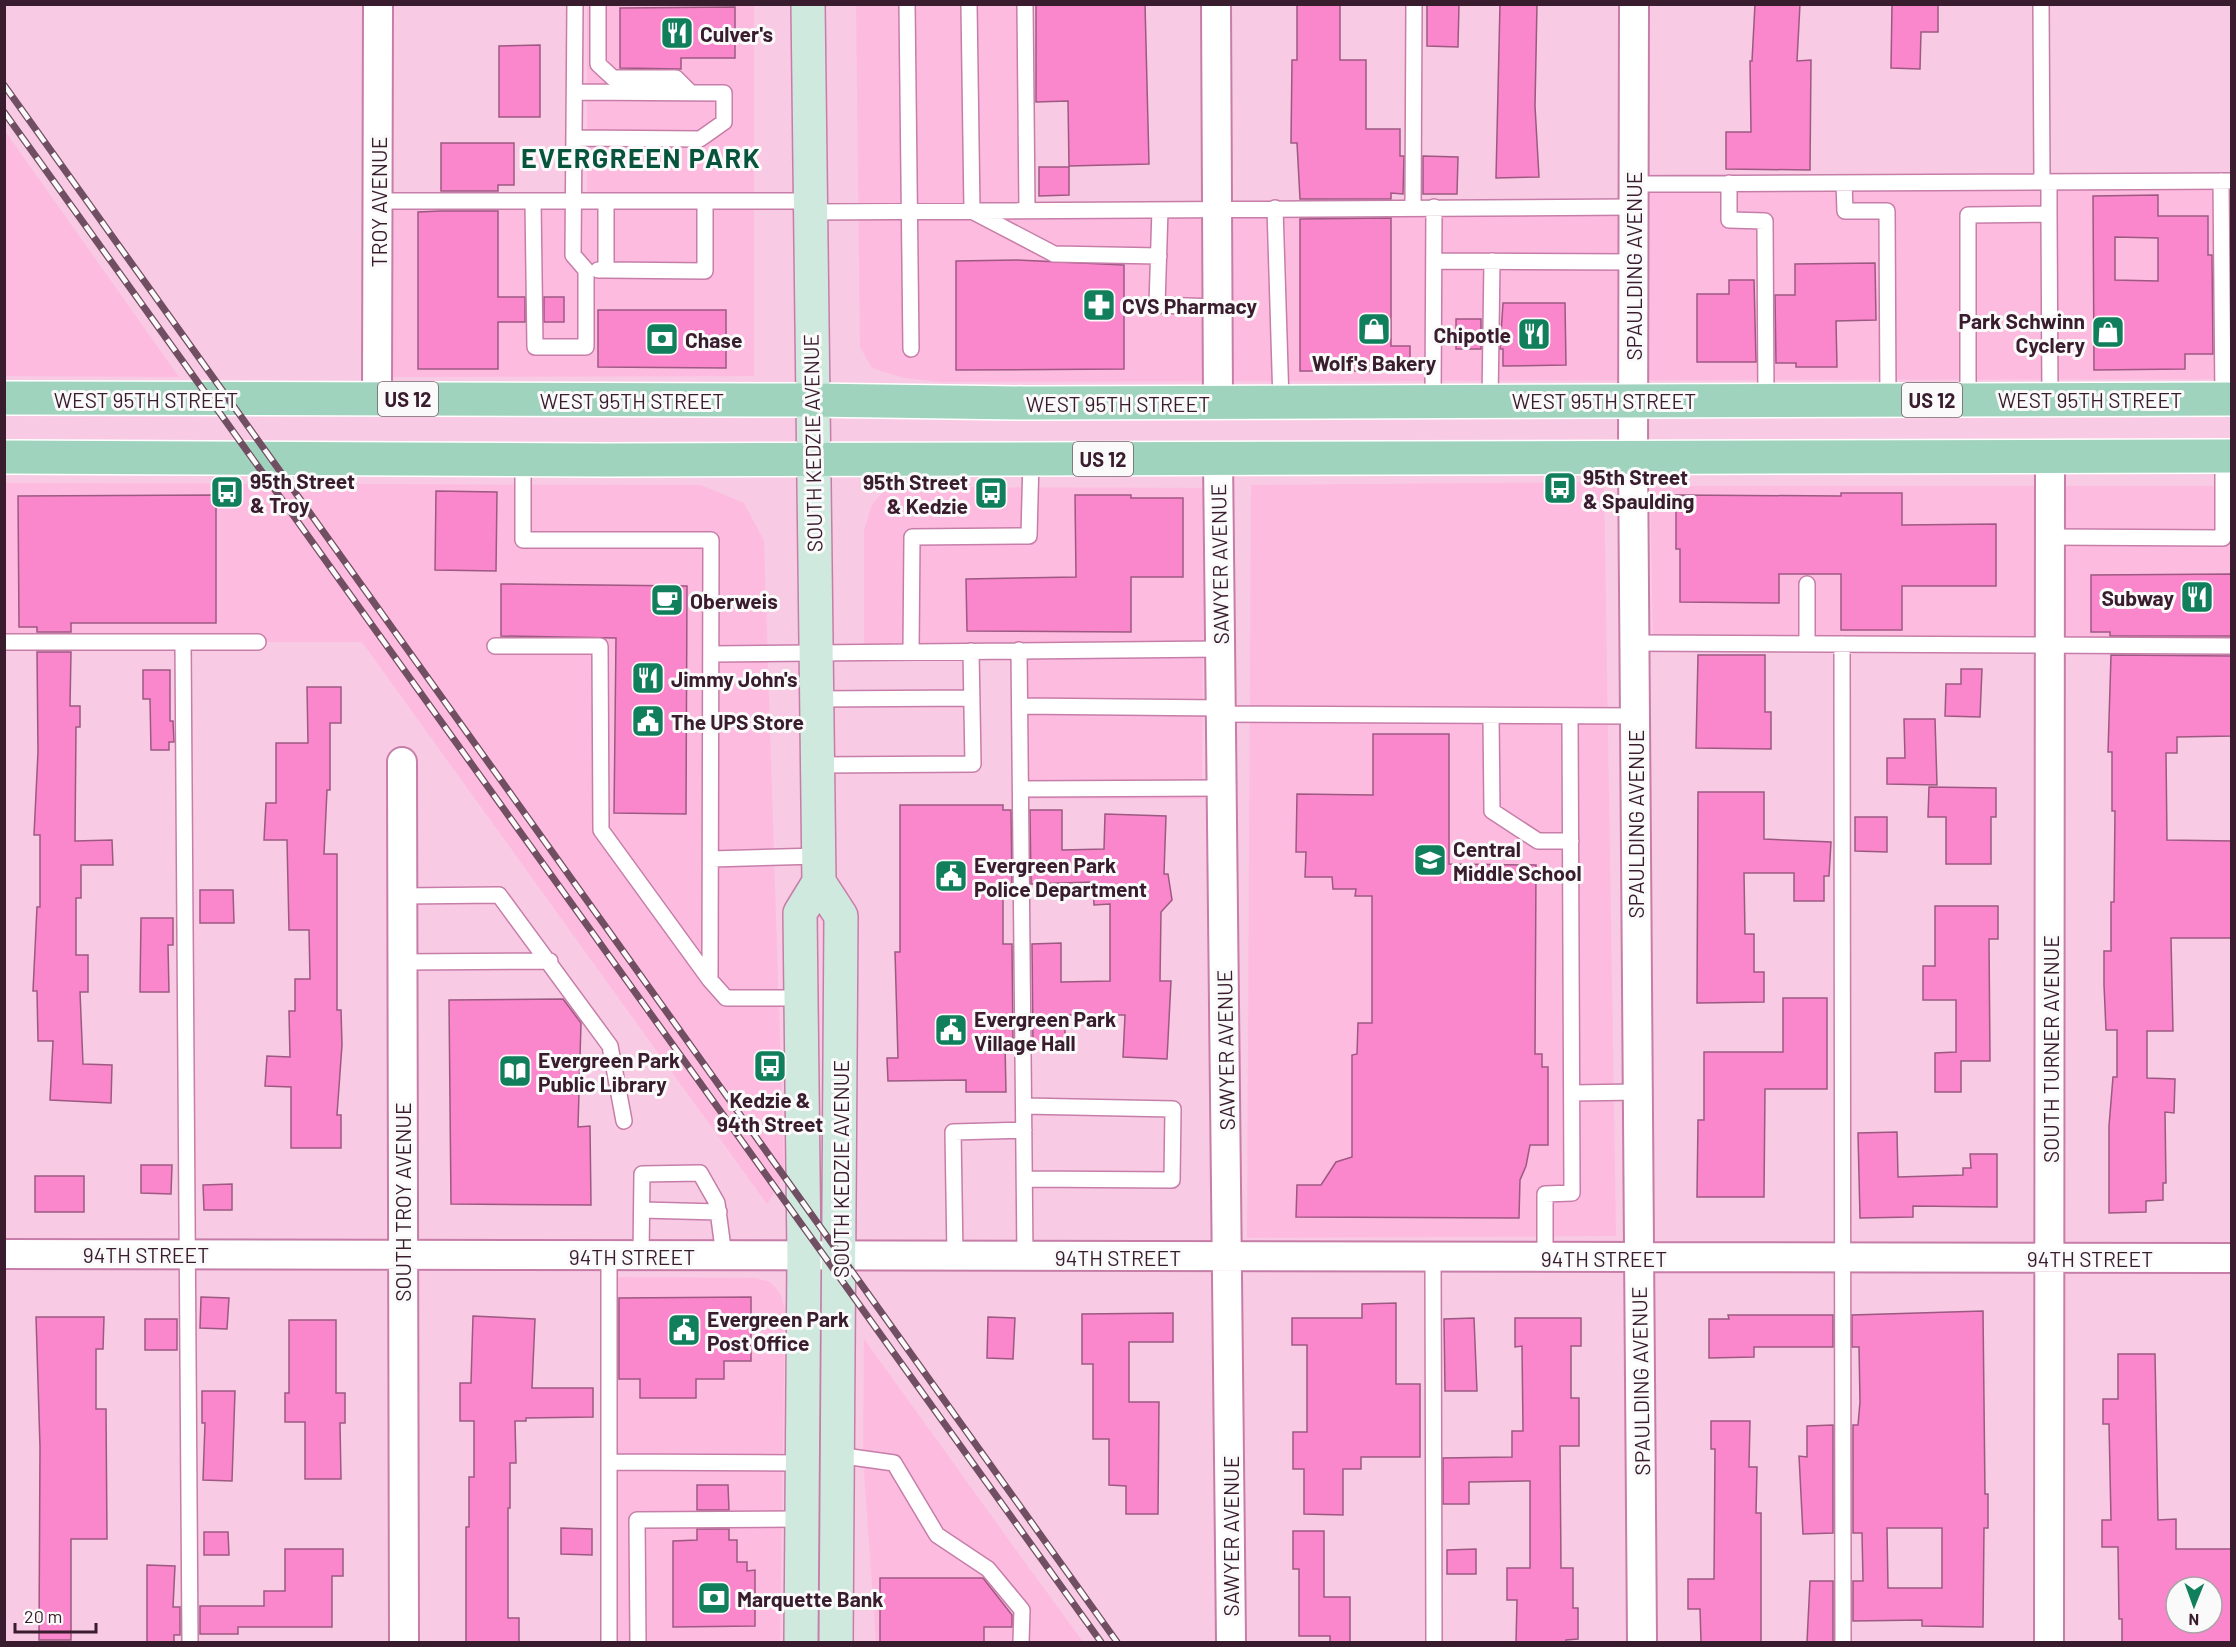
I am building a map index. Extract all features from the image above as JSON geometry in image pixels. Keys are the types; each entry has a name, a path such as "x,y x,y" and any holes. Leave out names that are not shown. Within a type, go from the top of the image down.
{"main road":[{"name":"SOUTH KEDZIE AVENUE","path":"801,1642 804,1256 801,913 819,869 814,652 808,4"},
{"name":"WEST 95TH STREET","path":"4,398 812,400 1025,403 2228,399"},
{"name":"US 12","path":"4,457 812,460 2228,456"},
{"name":"SOUTH KEDZIE AVENUE","path":"819,869 841,916 836,1642"}],"street":[{"name":"TROY AVENUE","path":"377,399 378,4"},
{"path":"1216,4 1218,402"},
{"name":"SPAULDING AVENUE","path":"1634,4 1633,457 1642,1642"},
{"name":"SOUTH TURNER AVENUE","path":"2049,1642 2050,456"},
{"name":"SAWYER AVENUE","path":"1218,459 1231,1641"},
{"name":"SOUTH TROY AVENUE","path":"402,762 400,896 404,1642"},
{"name":"94TH STREET","path":"4,1254 2232,1258"}],"lane":[{"path":"533,201 535,347 586,347 586,270 573,255 575,4"},
{"path":"598,4 598,64 613,78 676,78 691,93"},
{"path":"907,4 911,349"},
{"path":"969,4 972,211"},
{"path":"1025,4 1027,210"},
{"path":"1413,208 1414,4"},
{"path":"2041,4 2045,182 2049,214 2050,400"},
{"path":"575,92 724,93 724,122 700,139 575,138"},
{"path":"377,201 705,201 910,211 1413,208 1633,195 1729,183 2226,181 2228,399"},
{"path":"1729,183 1729,220 1765,220 1766,400"},
{"path":"1845,183 1845,211 1887,210 1888,400"},
{"path":"606,201 606,270"},
{"path":"586,270 705,271 705,201"},
{"path":"1433,401 1434,207"},
{"path":"1275,208 1281,402"},
{"path":"1160,210 1157,305 1217,307"},
{"path":"972,211 1054,254 1159,256"},
{"path":"1968,399 1968,215 2049,214"},
{"path":"1434,261 1633,262"},
{"path":"1490,401 1492,261"},
{"path":"2050,537 2223,538 2228,456"},
{"path":"523,459 523,540 711,540 711,980"},
{"path":"911,651 912,537 1029,536 1031,459"},
{"path":"1807,584 1807,644"},
{"path":"4,642 258,642"},
{"path":"183,642 190,1642"},
{"path":"1634,644 2232,646"},
{"path":"1842,644 1843,1642"},
{"path":"495,646 600,646 601,830 726,998 801,998"},
{"path":"711,654 1220,649"},
{"path":"1019,650 1025,1257"},
{"path":"817,765 973,764 971,651"},
{"path":"815,699 972,698"},
{"path":"1020,706 1635,717"},
{"path":"1491,716 1492,811 1538,841 1570,841"},
{"path":"1545,1258 1545,1194 1572,1193 1570,716"},
{"path":"1021,789 1222,788"},
{"path":"711,859 819,869"},
{"path":"400,896 499,896 550,961 610,1046 624,1121"},
{"path":"401,962 550,961"},
{"path":"1572,1093 1637,1092"},
{"path":"1024,1106 1173,1109 1172,1180 1024,1179"},
{"path":"955,1256 953,1132 1024,1130"},
{"path":"641,1256 642,1174 700,1173 717,1203 724,1256"},
{"path":"642,1210 719,1212"},
{"path":"609,1255 609,1642"},
{"path":"1433,1258 1434,1642"},
{"path":"837,1455 894,1463 937,1535 988,1569 1022,1610 1022,1642"},
{"path":"609,1462 802,1463"},
{"path":"638,1642 637,1520 802,1519"}],"shaded area":[{"path":"587,5 754,5 754,376 383,377 382,210 587,210"},
{"path":"856,5 1025,5 1027,210 1633,207 1633,184 2231,181 2231,379 940,382 904,378 872,368 860,347"},
{"path":"5,131 179,377 5,376"},
{"name":"Central Middle School","path":"1604,482 1616,1236 1247,1238 1251,485"},
{"path":"5,483 701,485 744,503 764,541 784,1169 779,1185 767,1204 362,642 5,642"},
{"path":"1650,486 2231,486 2231,646 1653,644"},
{"path":"905,487 1204,488 1202,799 1021,799 1019,650 864,652 864,530 872,505 884,491"},
{"path":"609,1277 755,1278 770,1282 780,1293 785,1309 780,1642 608,1642"},
{"path":"864,1339 1083,1642 876,1642 863,1459"}],"building":[{"path":"1036,4 1145,4 1149,164 1069,166 1068,101 1036,102"},
{"path":"1297,4 1340,4 1340,60 1366,60 1366,129 1400,129 1400,156 1404,156 1403,194 1391,193 1391,199 1300,199 1297,143 1291,143 1292,60 1297,60"},
{"path":"1427,4 1459,4 1458,47 1427,46"},
{"path":"1500,4 1537,4 1535,106 1539,177 1496,178"},
{"path":"1755,4 1800,4 1797,61 1811,60 1810,170 1726,169 1726,132 1751,132 1750,61 1752,61"},
{"path":"1892,4 1938,4 1938,32 1921,32 1920,69 1891,68"},
{"name":"Culver's","path":"735,7 735,58 681,58 681,69 620,68 620,8"},
{"path":"540,45 540,117 499,117 499,46"},
{"path":"441,143 514,143 514,185 498,185 498,191 441,191"},
{"path":"1423,156 1458,157 1457,194 1423,194"},
{"path":"1039,167 1069,167 1069,195 1039,196"},
{"path":"2158,195 2158,216 2208,216 2208,255 2212,255 2213,354 2185,354 2185,369 2094,370 2093,196","holes":["2115,237 2158,238 2158,281 2115,280"]},
{"path":"498,211 498,297 525,297 525,322 498,322 498,369 418,369 418,212"},
{"path":"1391,218 1391,346 1410,346 1410,371 1300,371 1300,219"},
{"name":"CVS Pharmacy","path":"1017,260 1124,265 1124,369 956,370 956,261"},
{"path":"1875,263 1876,320 1836,321 1837,367 1796,367 1796,363 1776,363 1775,295 1795,295 1795,264"},
{"path":"1729,280 1754,280 1756,362 1697,362 1697,294 1729,294"},
{"path":"544,297 564,297 564,322 544,322"},
{"name":"Chipotle","path":"1503,303 1565,303 1566,365 1503,366 1503,349 1500,349"},
{"name":"Chase","path":"598,310 726,310 726,368 598,367"},
{"path":"1456,319 1481,319 1481,349 1456,349"},
{"path":"436,491 497,492 496,571 435,570"},
{"path":"1841,493 1902,493 1902,525 1996,524 1996,586 1902,586 1902,630 1841,630 1841,574 1779,574 1779,603 1680,602 1680,549 1676,549 1676,495 1841,496"},
{"path":"216,495 216,623 71,623 71,632 37,632 37,627 19,627 18,496"},
{"path":"1075,495 1183,498 1183,577 1131,577 1131,632 967,631 966,579 1076,577"},
{"path":"2232,574 2232,636 2110,636 2110,632 2091,632 2091,575"},
{"path":"501,584 687,586 686,814 614,813 616,638 501,636"},
{"path":"37,652 71,652 70,706 80,706 80,727 76,727 75,841 112,840 113,865 81,865 81,898 76,898 76,955 88,955 88,992 80,992 83,1064 112,1065 111,1103 50,1100 53,1041 38,1041 37,991 33,991 37,907 40,907 40,835 34,835 38,752"},
{"path":"1698,655 1765,655 1765,712 1771,712 1771,749 1696,748"},
{"path":"2111,655 2232,656 2232,736 2177,737 2177,753 2166,753 2167,840 2232,841 2232,938 2171,938 2173,1031 2147,1031 2147,1078 2175,1079 2174,1113 2165,1112 2166,1183 2163,1183 2163,1200 2146,1201 2146,1212 2109,1213 2109,1126 2113,1077 2117,1077 2117,1030 2106,1030 2104,985 2104,951 2111,951 2111,902 2114,902 2115,811 2112,811 2112,752 2108,752"},
{"path":"1961,669 1982,669 1980,717 1945,716 1946,684 1961,684"},
{"path":"143,670 170,670 170,721 173,721 174,742 169,742 169,750 151,750 150,699 143,699"},
{"path":"307,687 341,687 341,723 330,723 330,790 327,790 324,854 337,854 337,1010 341,1010 342,1045 337,1115 341,1115 341,1148 291,1148 291,1087 265,1086 267,1056 290,1057 289,1011 295,1011 295,979 310,979 309,930 289,930 287,840 264,840 266,803 276,803 276,743 308,743"},
{"path":"1904,719 1935,719 1937,785 1887,784 1887,758 1905,758"},
{"path":"1373,734 1449,734 1449,864 1536,865 1535,1054 1542,1054 1542,1067 1548,1067 1548,1145 1530,1145 1526,1166 1520,1180 1519,1218 1296,1217 1297,1185 1321,1185 1336,1162 1352,1157 1352,1055 1357,1054 1358,1023 1372,1023 1372,896 1355,896 1356,889 1333,889 1332,877 1305,877 1306,852 1296,852 1297,794 1373,795"},
{"path":"1929,787 1996,788 1996,817 1991,817 1991,864 1946,864 1946,817 1928,817"},
{"path":"1698,792 1764,792 1764,839 1831,842 1829,876 1824,876 1824,901 1794,901 1794,873 1744,873 1745,934 1754,934 1754,972 1764,972 1764,1002 1697,1003"},
{"path":"900,805 1003,805 1003,810 1011,810 1012,884 1003,884 1003,944 1012,944 1013,1044 1005,1044 1006,1092 966,1092 966,1080 888,1081 887,1058 898,1058 895,952 900,952"},
{"path":"1030,810 1062,810 1062,850 1104,849 1105,814 1166,816 1164,874 1168,874 1172,900 1161,912 1160,981 1171,981 1167,1059 1123,1057 1125,1015 1065,1015 1065,1043 1033,1043 1032,944 1061,943 1061,982 1110,981 1110,904 1094,905 1093,882 1031,884"},
{"path":"1855,817 1887,817 1887,852 1855,851"},
{"path":"200,890 233,890 234,923 200,923"},
{"path":"1935,906 1998,906 1998,939 1989,939 1990,1061 1961,1061 1961,1092 1935,1092 1935,1053 1956,1052 1956,1000 1923,1000 1923,966 1935,966"},
{"path":"141,918 173,918 173,945 168,945 169,992 140,992"},
{"path":"1783,998 1827,998 1827,1089 1765,1089 1764,1197 1697,1197 1698,1120 1704,1120 1704,1052 1783,1052"},
{"name":"Evergreen Park Public Library","path":"563,999 581,1023 578,1127 590,1126 591,1205 451,1204 449,1000"},
{"path":"1897,1132 1898,1177 1963,1175 1963,1168 1971,1168 1970,1154 1997,1154 1997,1207 1913,1206 1913,1217 1860,1218 1858,1133"},
{"path":"141,1165 172,1165 171,1194 141,1193"},
{"path":"35,1176 84,1176 84,1212 35,1212"},
{"path":"232,1184 232,1210 204,1210 203,1185"},
{"path":"201,1297 229,1298 227,1329 200,1328"},
{"name":"Evergreen Park Post Office","path":"751,1297 751,1361 724,1361 724,1379 696,1379 696,1398 640,1398 640,1379 619,1379 619,1298"},
{"path":"1396,1303 1396,1384 1420,1384 1420,1457 1361,1457 1361,1469 1343,1469 1343,1515 1304,1514 1304,1469 1293,1469 1293,1432 1307,1432 1307,1345 1292,1345 1292,1318 1362,1318 1362,1304"},
{"path":"1983,1311 1985,1494 1988,1494 1988,1528 1984,1528 1983,1627 1922,1626 1922,1620 1853,1621 1853,1581 1863,1581 1862,1533 1853,1533 1853,1425 1858,1425 1860,1402 1859,1347 1852,1347 1852,1315","holes":["1887,1528 1942,1528 1942,1588 1888,1588"]},
{"path":"1173,1313 1173,1342 1129,1342 1129,1402 1159,1402 1158,1514 1126,1514 1126,1486 1109,1485 1109,1439 1093,1439 1093,1364 1082,1364 1082,1314"},
{"path":"1728,1315 1833,1315 1833,1347 1754,1347 1754,1357 1709,1358 1709,1319 1729,1319"},
{"path":"473,1316 535,1319 532,1388 593,1388 593,1417 526,1418 526,1421 515,1421 516,1463 510,1463 510,1508 508,1508 508,1618 519,1618 519,1642 466,1642 466,1527 469,1527 469,1477 474,1477 474,1421 460,1421 460,1383 471,1383"},
{"path":"36,1317 104,1317 103,1349 96,1349 96,1409 106,1409 107,1539 71,1539 71,1640 39,1640 40,1447"},
{"path":"988,1317 1015,1318 1013,1359 987,1358"},
{"path":"1474,1318 1477,1391 1445,1391 1444,1319"},
{"path":"1515,1318 1581,1318 1581,1346 1571,1346 1571,1398 1579,1398 1579,1446 1560,1446 1561,1568 1573,1568 1573,1608 1578,1608 1578,1639 1566,1640 1566,1642 1516,1642 1517,1600 1507,1600 1507,1568 1530,1568 1530,1481 1469,1482 1469,1504 1443,1504 1443,1458 1512,1457 1512,1431 1523,1431 1522,1346 1515,1347"},
{"path":"145,1319 177,1319 177,1350 145,1350"},
{"path":"289,1320 336,1320 336,1393 345,1393 345,1423 340,1423 341,1479 305,1479 305,1422 285,1422 285,1393 289,1393"},
{"path":"2118,1354 2155,1354 2158,1520 2176,1519 2176,1549 2232,1549 2232,1642 2122,1642 2122,1619 2119,1619 2118,1547 2102,1547 2102,1520 2111,1520 2109,1424 2103,1424 2103,1399 2118,1399"},
{"path":"202,1391 235,1391 232,1481 203,1480 205,1423 202,1423"},
{"path":"1711,1421 1750,1421 1749,1467 1757,1467 1756,1513 1761,1513 1761,1642 1701,1642 1700,1609 1688,1609 1688,1579 1714,1579 1715,1449 1711,1449"},
{"path":"1833,1425 1833,1533 1803,1534 1799,1456 1807,1457 1807,1426"},
{"path":"697,1485 728,1485 729,1510 697,1510"},
{"path":"561,1528 592,1529 592,1555 561,1554"},
{"name":"Marquette Bank","path":"697,1529 729,1529 729,1540 737,1540 737,1562 747,1562 747,1571 755,1570 755,1626 673,1627 673,1541 697,1540"},
{"path":"1293,1531 1324,1531 1324,1597 1350,1597 1350,1642 1330,1642 1330,1636 1299,1636 1299,1569 1293,1569"},
{"path":"204,1532 228,1532 229,1555 204,1555"},
{"path":"285,1549 343,1549 343,1576 332,1576 332,1627 238,1627 238,1634 200,1634 200,1606 264,1606 264,1591 285,1591"},
{"path":"1476,1549 1476,1574 1447,1574 1447,1550"},
{"path":"147,1565 175,1566 173,1607 180,1607 180,1635 174,1635 174,1642 147,1642"},
{"path":"880,1578 983,1578 1012,1615 1012,1627 984,1627 984,1642 880,1642"},
{"path":"1810,1581 1833,1581 1833,1642 1807,1642"}],"railway":[{"path":"4,85 1117,1642"},
{"path":"4,112 1101,1642"}],"place":[{"name":"Culver's","path":"677,33"},
{"name":"CVS Pharmacy","path":"1099,305"},
{"name":"Wolf's Bakery","path":"1374,329"},
{"name":"Park Schwinn Cyclery","path":"2108,332"},
{"name":"Chipotle","path":"1534,334"},
{"name":"Chase","path":"662,339"},
{"name":"95th Street & Spaulding","path":"1560,488"},
{"name":"95th Street & Troy","path":"227,492"},
{"name":"95th Street & Kedzie","path":"991,493"},
{"name":"Subway","path":"2197,597"},
{"name":"Oberweis","path":"667,600"},
{"name":"Jimmy John's","path":"648,678"},
{"name":"The UPS Store","path":"648,721"},
{"name":"Central Middle School","path":"1430,860"},
{"name":"Evergreen Park Police Department","path":"951,876"},
{"name":"Evergreen Park Village Hall","path":"951,1030"},
{"name":"Kedzie & 94th Street","path":"770,1066"},
{"name":"Evergreen Park Public Library","path":"515,1071"},
{"name":"Evergreen Park Post Office","path":"684,1330"},
{"name":"Marquette Bank","path":"714,1598"}],"district":[{"name":"EVERGREEN PARK","path":"641,157"}]}
